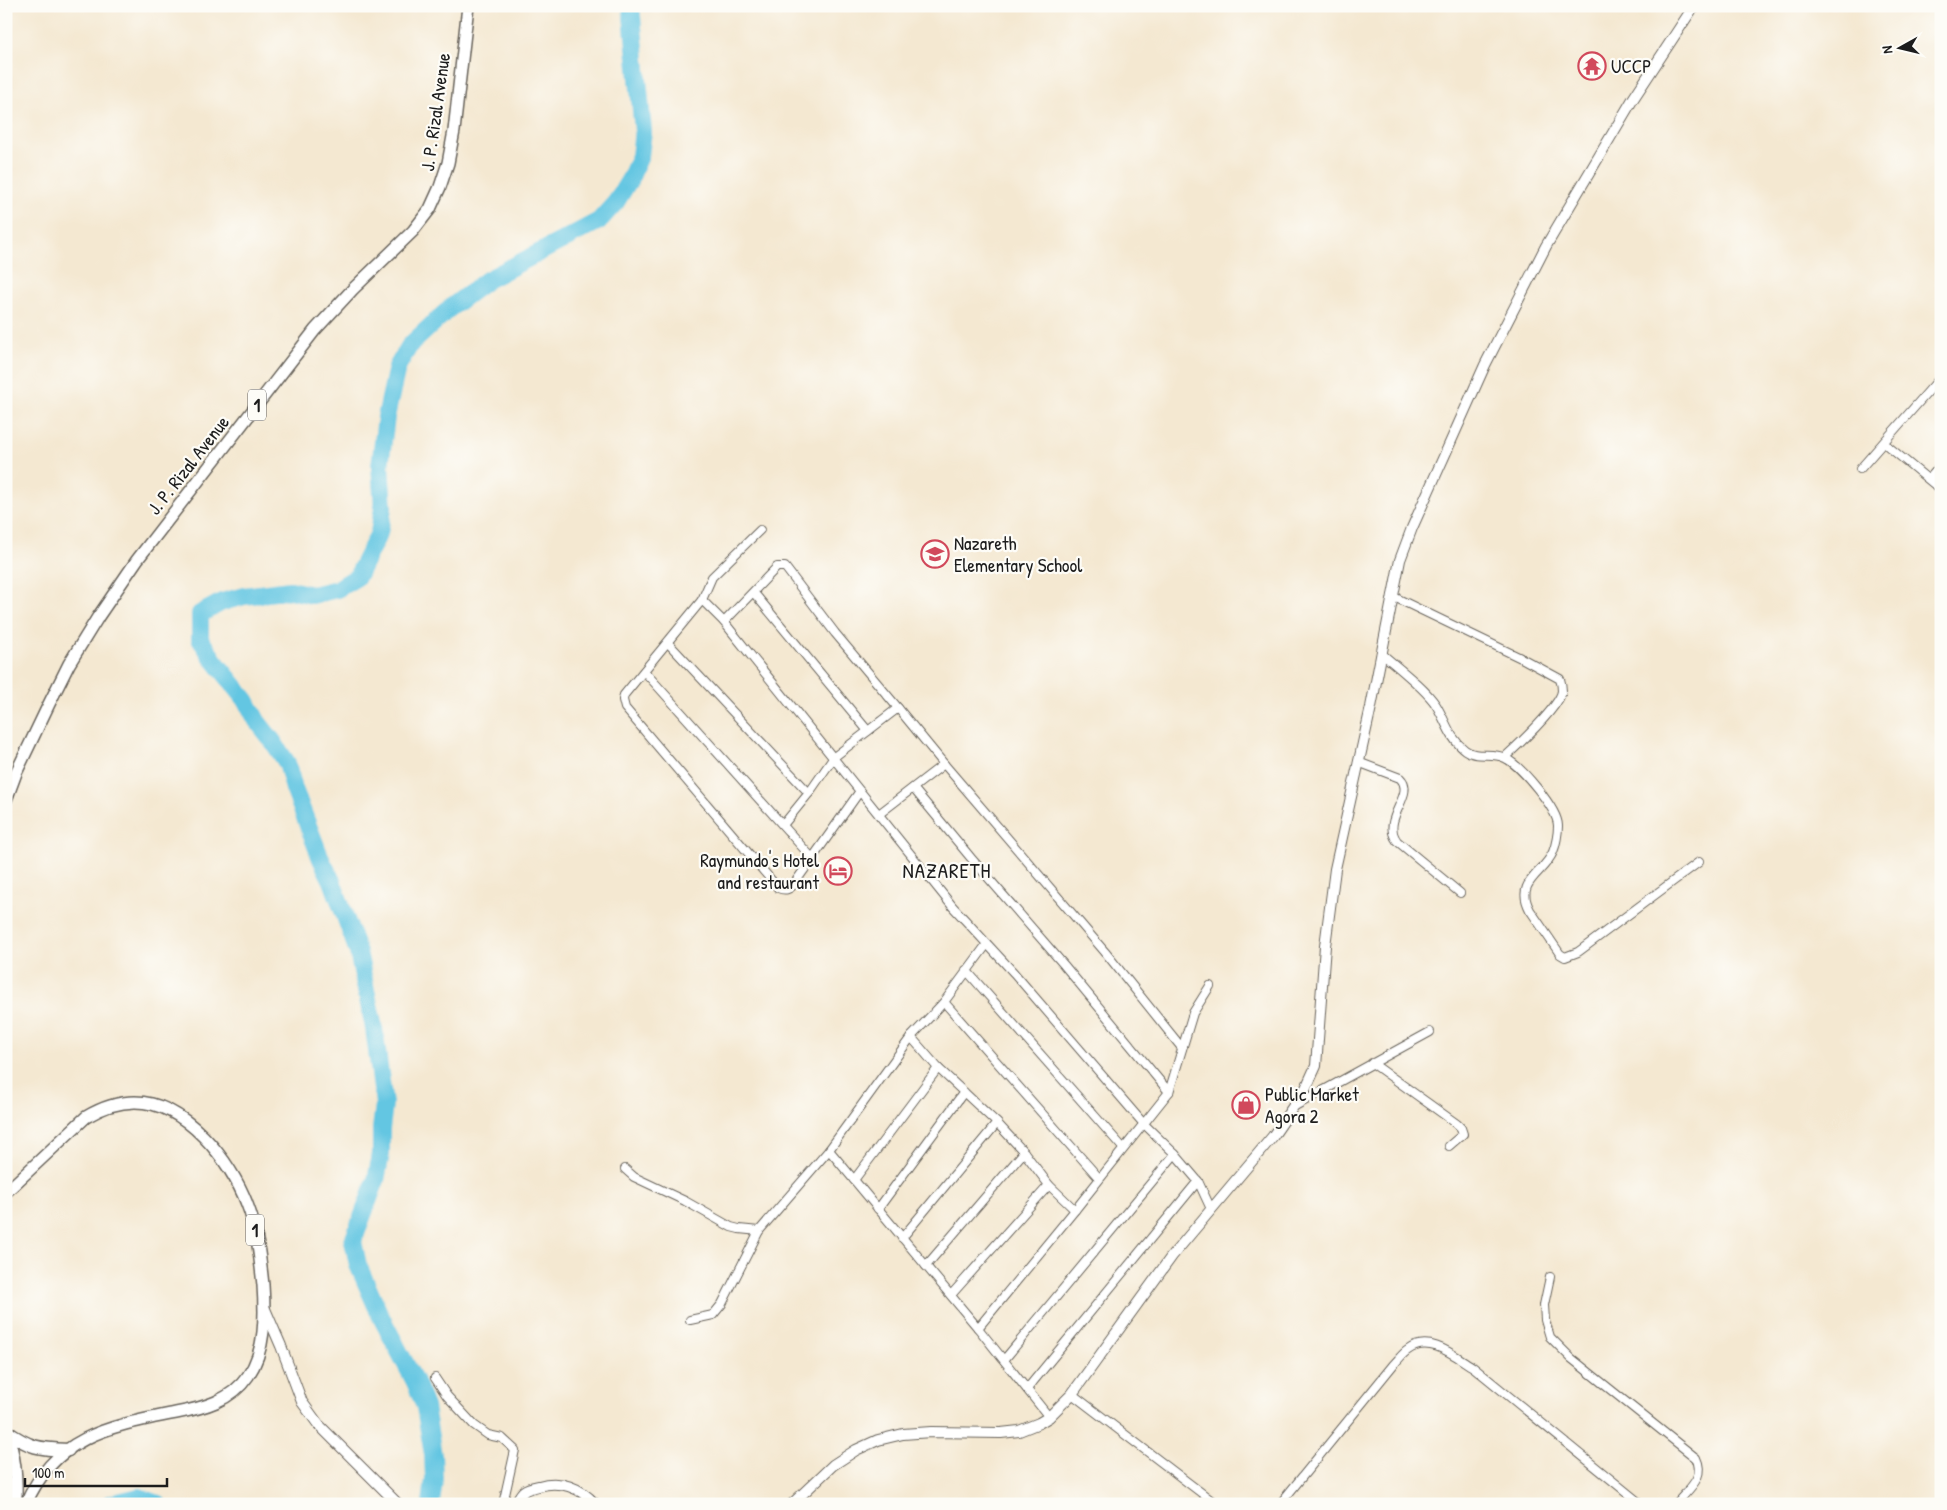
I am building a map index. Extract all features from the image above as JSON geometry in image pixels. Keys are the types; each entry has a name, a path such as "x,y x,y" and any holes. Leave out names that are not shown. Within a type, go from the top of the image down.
{"highway":[{"path":"6,1432 33,1447 68,1450"},
{"path":"6,1432 15,1466 15,1504"}],"main road":[{"name":"J. P. Rizal Avenue","path":"6,800 44,712 69,664 137,560 316,330 353,289 413,231 430,209 448,163 454,131 468,6"},
{"path":"792,1504 833,1465 856,1450 878,1440 903,1434 931,1432 1001,1433 1019,1431 1039,1424 1049,1416 1072,1394 1150,1284 1273,1136 1306,1088 1316,1066 1325,946 1335,869 1371,707 1400,560 1412,528 1485,365 1546,246 1633,99 1694,6"},
{"name":"1","path":"6,1192 86,1117 101,1108 119,1103 137,1102 165,1108 197,1131 216,1150 232,1173 247,1202 254,1225 261,1263 265,1309 263,1334 256,1360 248,1377 233,1392 216,1403 197,1409 119,1425 96,1433 68,1450 41,1476 26,1504"},
{"path":"265,1309 302,1402 318,1424 398,1504"},
{"path":"515,1504 523,1492 530,1488 546,1484 562,1484 579,1490 595,1504"}],"street":[{"path":"1860,469 1941,377"},
{"path":"1884,443 1941,490"},
{"path":"1929,479 1941,465"},
{"path":"760,530 712,577 702,600 624,695 625,708 778,888 782,890 791,888 860,791"},
{"path":"724,622 777,567 784,567 835,633 944,764 1106,952 1182,1048"},
{"path":"754,593 868,731"},
{"path":"1392,596 1526,660 1560,679 1562,691 1557,701 1505,758"},
{"path":"702,600 724,622 953,907 1091,1061 1143,1123 1175,1154 1198,1181 1211,1209"},
{"path":"668,643 808,793"},
{"path":"1381,653 1435,704 1454,739 1465,750 1472,754 1493,755 1505,758 1544,796 1553,809 1558,825 1553,852 1527,884 1525,894 1526,903 1530,910 1560,954 1565,957 1578,952 1699,862"},
{"path":"644,671 813,859"},
{"path":"783,825 834,758 898,708"},
{"path":"1358,762 1404,781 1405,788 1393,822 1393,836 1460,892"},
{"path":"879,814 944,764"},
{"path":"914,788 970,858 1064,965 1169,1092"},
{"path":"690,1320 713,1315 722,1304 759,1231 829,1150 911,1037 944,1002 987,944"},
{"path":"966,970 1124,1148"},
{"path":"978,1328 1169,1092 1192,1013 1210,986"},
{"path":"944,1002 1099,1178"},
{"path":"1293,1106 1430,1032"},
{"path":"911,1037 938,1068 997,1123 1024,1152 1049,1185 1075,1210"},
{"path":"1372,1063 1462,1128 1462,1134 1449,1146"},
{"path":"854,1180 938,1068"},
{"path":"878,1208 964,1092"},
{"path":"902,1238 997,1123"},
{"path":"829,1150 1049,1416"},
{"path":"926,1266 1024,1152"},
{"path":"1004,1360 1175,1154"},
{"path":"625,1168 634,1178 685,1201 731,1227 739,1230 759,1231"},
{"path":"1027,1389 1198,1181"},
{"path":"950,1295 1049,1185"},
{"path":"1550,1276 1544,1305 1545,1320 1550,1337 1570,1358 1696,1458 1700,1467 1700,1474 1676,1504"},
{"path":"1281,1503 1408,1350 1424,1344 1447,1350 1473,1367 1641,1504"},
{"path":"435,1378 447,1396 474,1425 488,1435 502,1438 515,1450 502,1504"},
{"path":"1072,1394 1216,1504"}],"waterway":[{"path":"431,1504 434,1479 433,1455 425,1407 415,1382 380,1315 358,1265 353,1241 376,1180 381,1154 384,1104 374,1028 358,952 332,881 321,859 294,789 287,763 257,721 246,700 200,639 200,614 222,602 244,596 290,590 312,595 337,589 357,577 379,533 383,508 380,466 386,417 397,367 410,345 450,308 487,280 599,221 616,202 630,179 640,156 643,131 631,6"},
{"path":"110,1504 139,1497 158,1504"}],"place":[{"name":"UCCP","path":"1592,66"},
{"name":"Nazareth Elementary School","path":"935,554"},
{"name":"Raymundo's Hotel and restaurant","path":"838,871"},
{"name":"Public Market Agora 2","path":"1246,1105"}],"district":[{"name":"NAZARETH","path":"947,870"}]}
